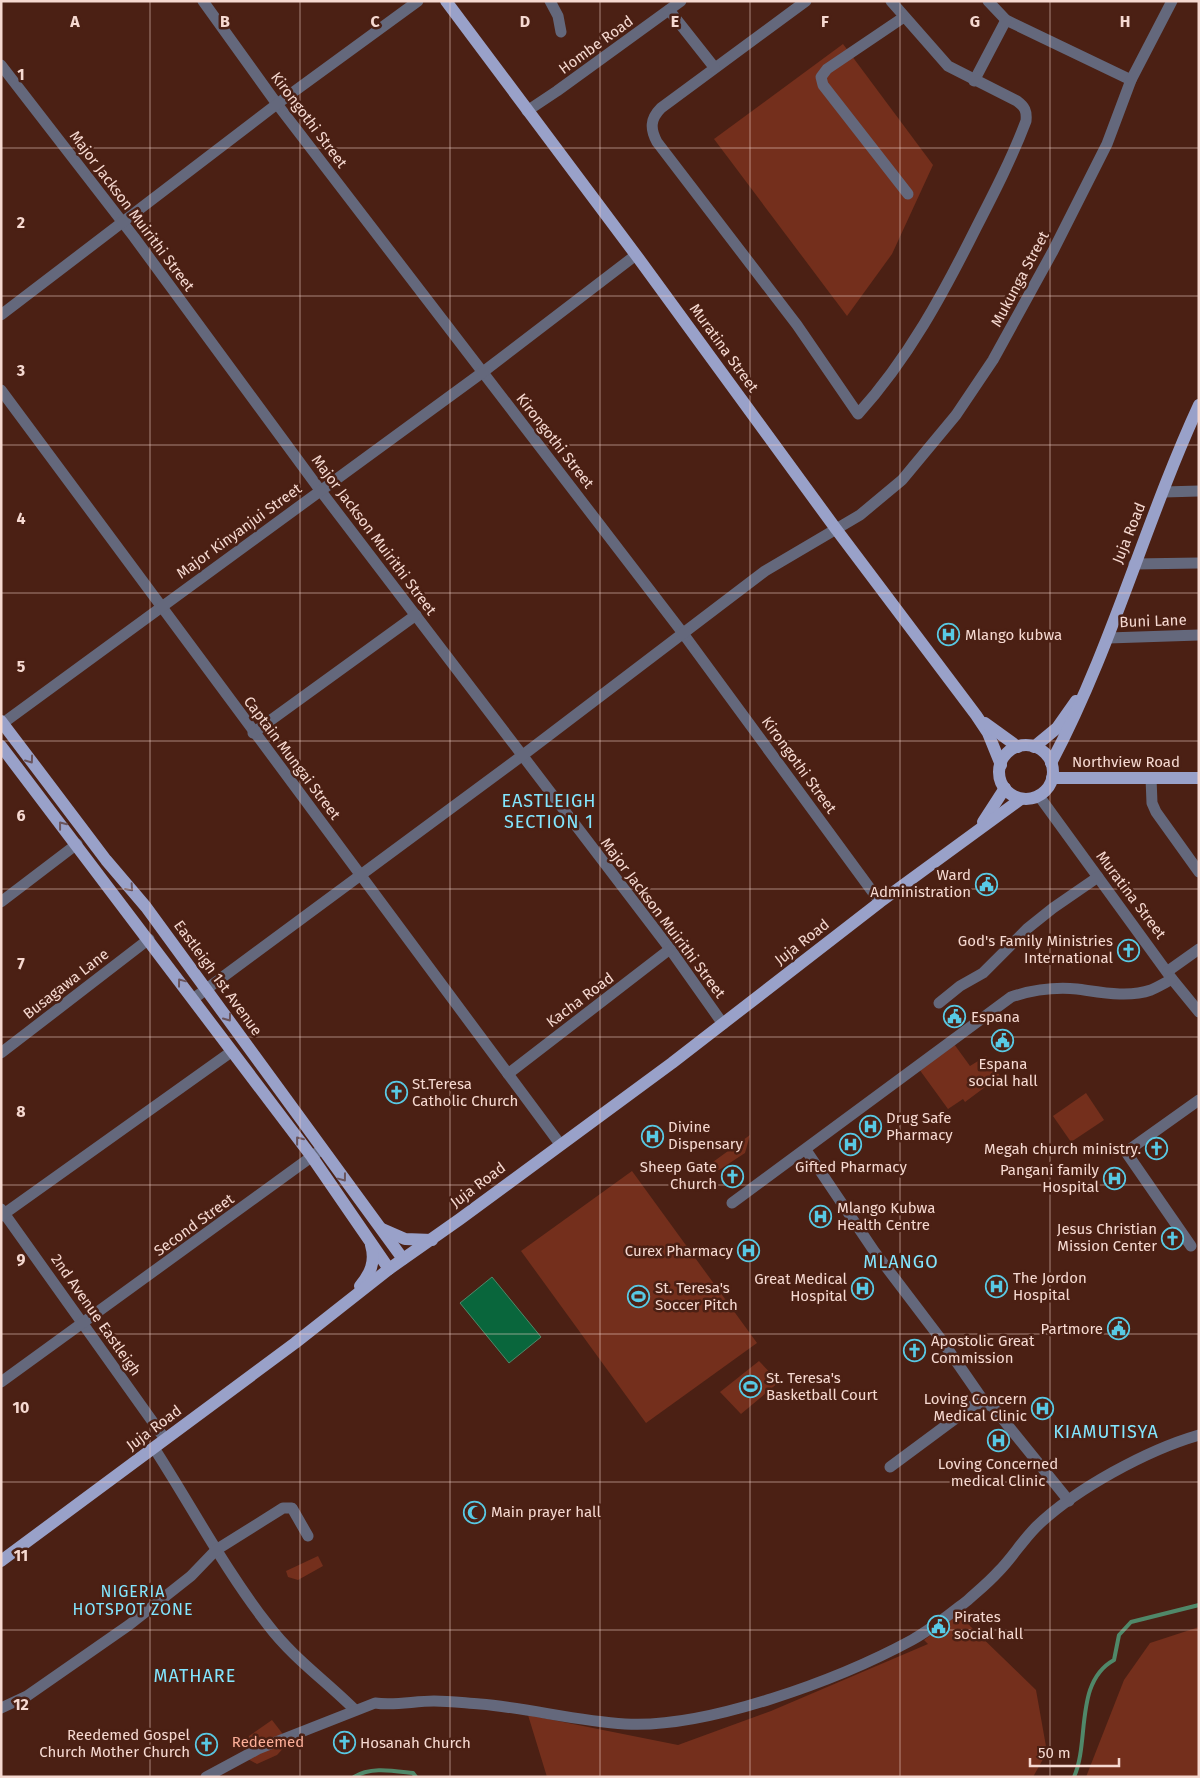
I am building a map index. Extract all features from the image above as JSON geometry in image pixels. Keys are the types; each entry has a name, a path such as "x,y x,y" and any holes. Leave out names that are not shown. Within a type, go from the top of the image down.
{"main road":[{"name":"Muratina Street","path":"446,1 636,254 836,529 976,714 988,733 1001,765"},
{"name":"Juja Road","path":"1051,763 1078,713 1108,638 1134,564 1195,420 1199,405"},
{"name":"Juja Road","path":"1034,747 1057,728 1093,674"},
{"name":"Muratina Street","path":"976,714 998,735 1018,747"},
{"name":"Eastleigh 1st Avenue","path":"2,722 61,802 146,907 207,989 317,1153 389,1269"},
{"path":"1018,747 1034,747 1042,750 1051,763 1052,778 1050,785 1039,796 1021,799 1009,793 1001,781 1001,765 1010,751 1018,747"},
{"name":"Eastleigh 1st Avenue","path":"2,750 77,844 231,1052 380,1228 403,1259"},
{"name":"Northview Road","path":"1052,778 1199,778"},
{"name":"Juja Road","path":"974,833 1005,788"},
{"name":"Juja Road","path":"1,1561 295,1343 389,1269 432,1240 723,1024 880,902 1021,799"},
{"path":"380,1228 405,1239 432,1240"},
{"path":"348,1300 370,1271 373,1253 368,1237"}],"street":[{"name":"Kirongothi Street","path":"203,1 278,104 682,632 880,902"},
{"path":"1,315 278,104 418,1"},
{"name":"Hombe Road","path":"527,111 564,87 681,1"},
{"path":"806,1 714,67 655,114 652,122 654,135 700,200 797,325 858,414 885,383 943,294 1008,166 1027,114 1021,104 942,61 892,1"},
{"path":"988,1 1006,20 1131,80"},
{"name":"Mukunga Street","path":"193,999 523,755 682,632 772,566 876,504 902,480 956,415 993,360 1053,251 1107,144 1131,80 1172,1"},
{"path":"554,3 561,32"},
{"path":"669,10 714,67"},
{"path":"904,17 827,69 821,77 823,85 908,194"},
{"path":"974,80 1006,20"},
{"name":"Major Jackson Muirithi Street","path":"1,65 123,222 320,490 670,949 723,1024"},
{"name":"Major Kinyanjui Street","path":"2,722 483,372 636,254"},
{"name":"Captain Mungai Street","path":"1,390 253,733 560,1144"},
{"path":"1164,492 1199,491"},
{"path":"1134,564 1199,563"},
{"path":"253,733 416,615"},
{"name":"Buni Lane","path":"1108,638 1199,635"},
{"path":"1152,778 1152,803 1156,812 1199,872"},
{"name":"Muratina Street","path":"1039,796 1199,1012"},
{"path":"1,902 77,844"},
{"path":"939,1003 960,986 983,973 1028,928 1098,877"},
{"name":"Busagawa Lane","path":"1,1053 149,939"},
{"name":"Kacha Road","path":"508,1074 670,949"},
{"path":"732,1203 1011,997 1032,990 1075,989 1096,993 1128,993 1150,990 1199,949"},
{"path":"2,1213 231,1052"},
{"path":"1191,1246 1126,1152 1199,1100"},
{"path":"806,1150 874,1251 940,1338 985,1403 999,1413 1070,1501"},
{"name":"Second Street","path":"1,1382 317,1153"},
{"name":"2nd Avenue Eastleigh","path":"2,1213 84,1323 165,1439"},
{"path":"890,1467 975,1404 985,1403"},
{"path":"206,1777 258,1749 355,1710 375,1704 390,1706 435,1701 515,1708 625,1724 686,1720 759,1701 842,1672 914,1638 969,1599 999,1571 1019,1544 1039,1524 1070,1501 1093,1485 1158,1449 1199,1435"},
{"path":"154,1448 216,1550 268,1625 286,1646 355,1710"},
{"path":"1,1708 27,1696 130,1625 191,1576 216,1550 283,1508 292,1508 308,1536"}],"green space":[{"path":"843,44 933,165 892,254 847,316 714,139"},
{"path":"954,1044 970,1066 986,1056 1000,1076 965,1102 963,1099 948,1109 919,1069"},
{"path":"1086,1093 1104,1120 1071,1142 1053,1116"},
{"path":"750,1135 745,1153 719,1170 702,1170"},
{"name":"St. Teresa's Soccer Pitch","path":"632,1171 757,1343 646,1423 521,1251"},
{"name":"St. Teresa's Basketball Court","path":"759,1361 779,1382 741,1414 720,1392"},
{"path":"318,1556 323,1566 298,1580 288,1577 286,1571"},
{"path":"962,1612 970,1626 1036,1690 1047,1752 1033,1777 547,1777 528,1715 678,1745 771,1711 928,1644 924,1640"},
{"path":"1199,1627 1199,1777 1086,1777 1124,1680 1150,1643"},
{"name":"Redeemed","path":"272,1720 289,1742 277,1755 257,1764 246,1758 249,1736"}],"shaded area":[{"path":"492,1277 541,1337 509,1363 460,1303"}],"waterway":[{"path":"1074,1777 1079,1763 1088,1697 1093,1682 1101,1670 1114,1660 1119,1635 1131,1622 1199,1605"},
{"path":"354,1777 367,1771 375,1770 413,1773 416,1777"}],"place":[{"name":"Mlango kubwa","path":"949,635"},
{"name":"Ward Administration","path":"987,884"},
{"name":"God's Family Ministries International","path":"1129,950"},
{"name":"Espana","path":"955,1017"},
{"name":"Espana social hall","path":"1003,1041"},
{"name":"St.Teresa Catholic Church","path":"396,1093"},
{"name":"Drug Safe Pharmacy","path":"870,1127"},
{"name":"Divine Dispensary","path":"652,1136"},
{"name":"Gifted Pharmacy","path":"851,1144"},
{"name":"Megah church ministry.","path":"1157,1149"},
{"name":"Sheep Gate Church","path":"733,1176"},
{"name":"Pangani family Hospital","path":"1115,1179"},
{"name":"Mlango Kubwa Health Centre","path":"821,1217"},
{"name":"Jesus Christian Mission Center","path":"1173,1238"},
{"name":"Curex Pharmacy","path":"749,1251"},
{"name":"The Jordon Hospital","path":"997,1287"},
{"name":"Great Medical Hospital","path":"863,1288"},
{"name":"St. Teresa's Soccer Pitch","path":"639,1297"},
{"name":"Partmore","path":"1119,1329"},
{"name":"Apostolic Great Commission","path":"915,1350"},
{"name":"St. Teresa's Basketball Court","path":"750,1387"},
{"name":"Loving Concern Medical Clinic","path":"1043,1408"},
{"name":"Loving Concerned medical Clinic","path":"998,1441"},
{"name":"Main prayer hall","path":"475,1512"},
{"name":"Pirates social hall","path":"938,1626"},
{"name":"Hosanah Church","path":"344,1743"},
{"name":"Reedemed Gospel Church Mother Church","path":"206,1744"}],"district":[{"name":"EASTLEIGH SECTION 1","path":"549,811"},
{"name":"MLANGO","path":"901,1262"},
{"name":"KIAMUTISYA","path":"1106,1432"},
{"name":"NIGERIA HOTSPOT ZONE","path":"133,1600"},
{"name":"MATHARE","path":"195,1676"}]}
